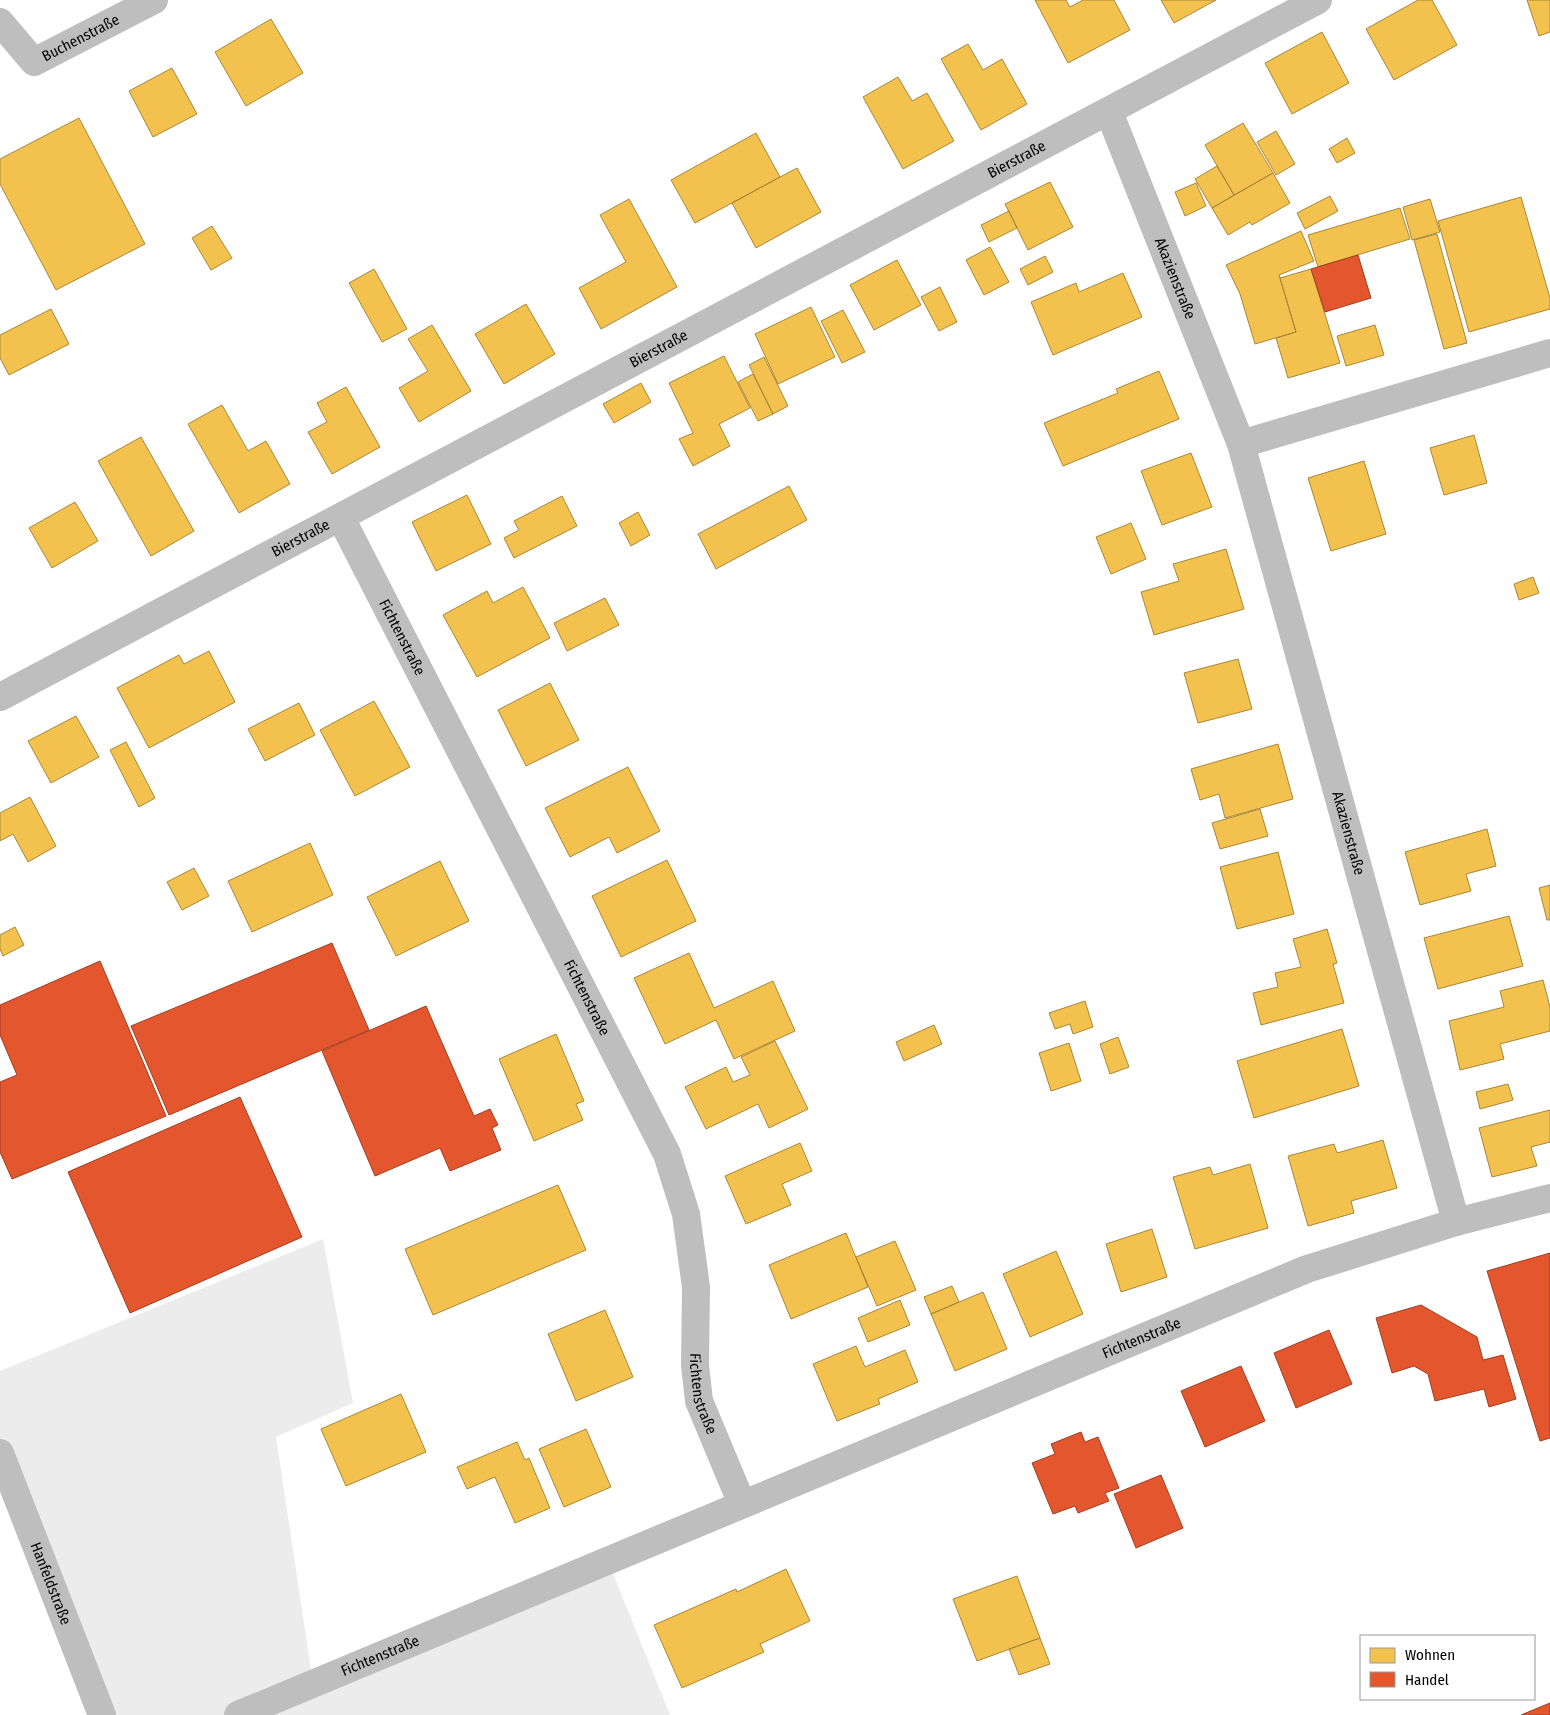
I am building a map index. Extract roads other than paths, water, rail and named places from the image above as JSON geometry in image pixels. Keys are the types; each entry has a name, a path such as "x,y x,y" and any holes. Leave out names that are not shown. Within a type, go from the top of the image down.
{"street":[{"name":"Buchenstraße","path":"0,22 34,62 154,0"},
{"name":"Bierstraße","path":"0,697 1318,0"},
{"name":"Akazienstraße","path":"1109,112 1241,444 1456,1222"},
{"path":"1241,444 1550,353"},
{"name":"Fichtenstraße","path":"341,518 667,1154 686,1214 696,1287 695,1365 699,1401 742,1504"},
{"name":"Fichtenstraße","path":"238,1715 1306,1269 1456,1222 1550,1198"},
{"name":"Hanfeldstraße","path":"0,1452 102,1715"}]}
